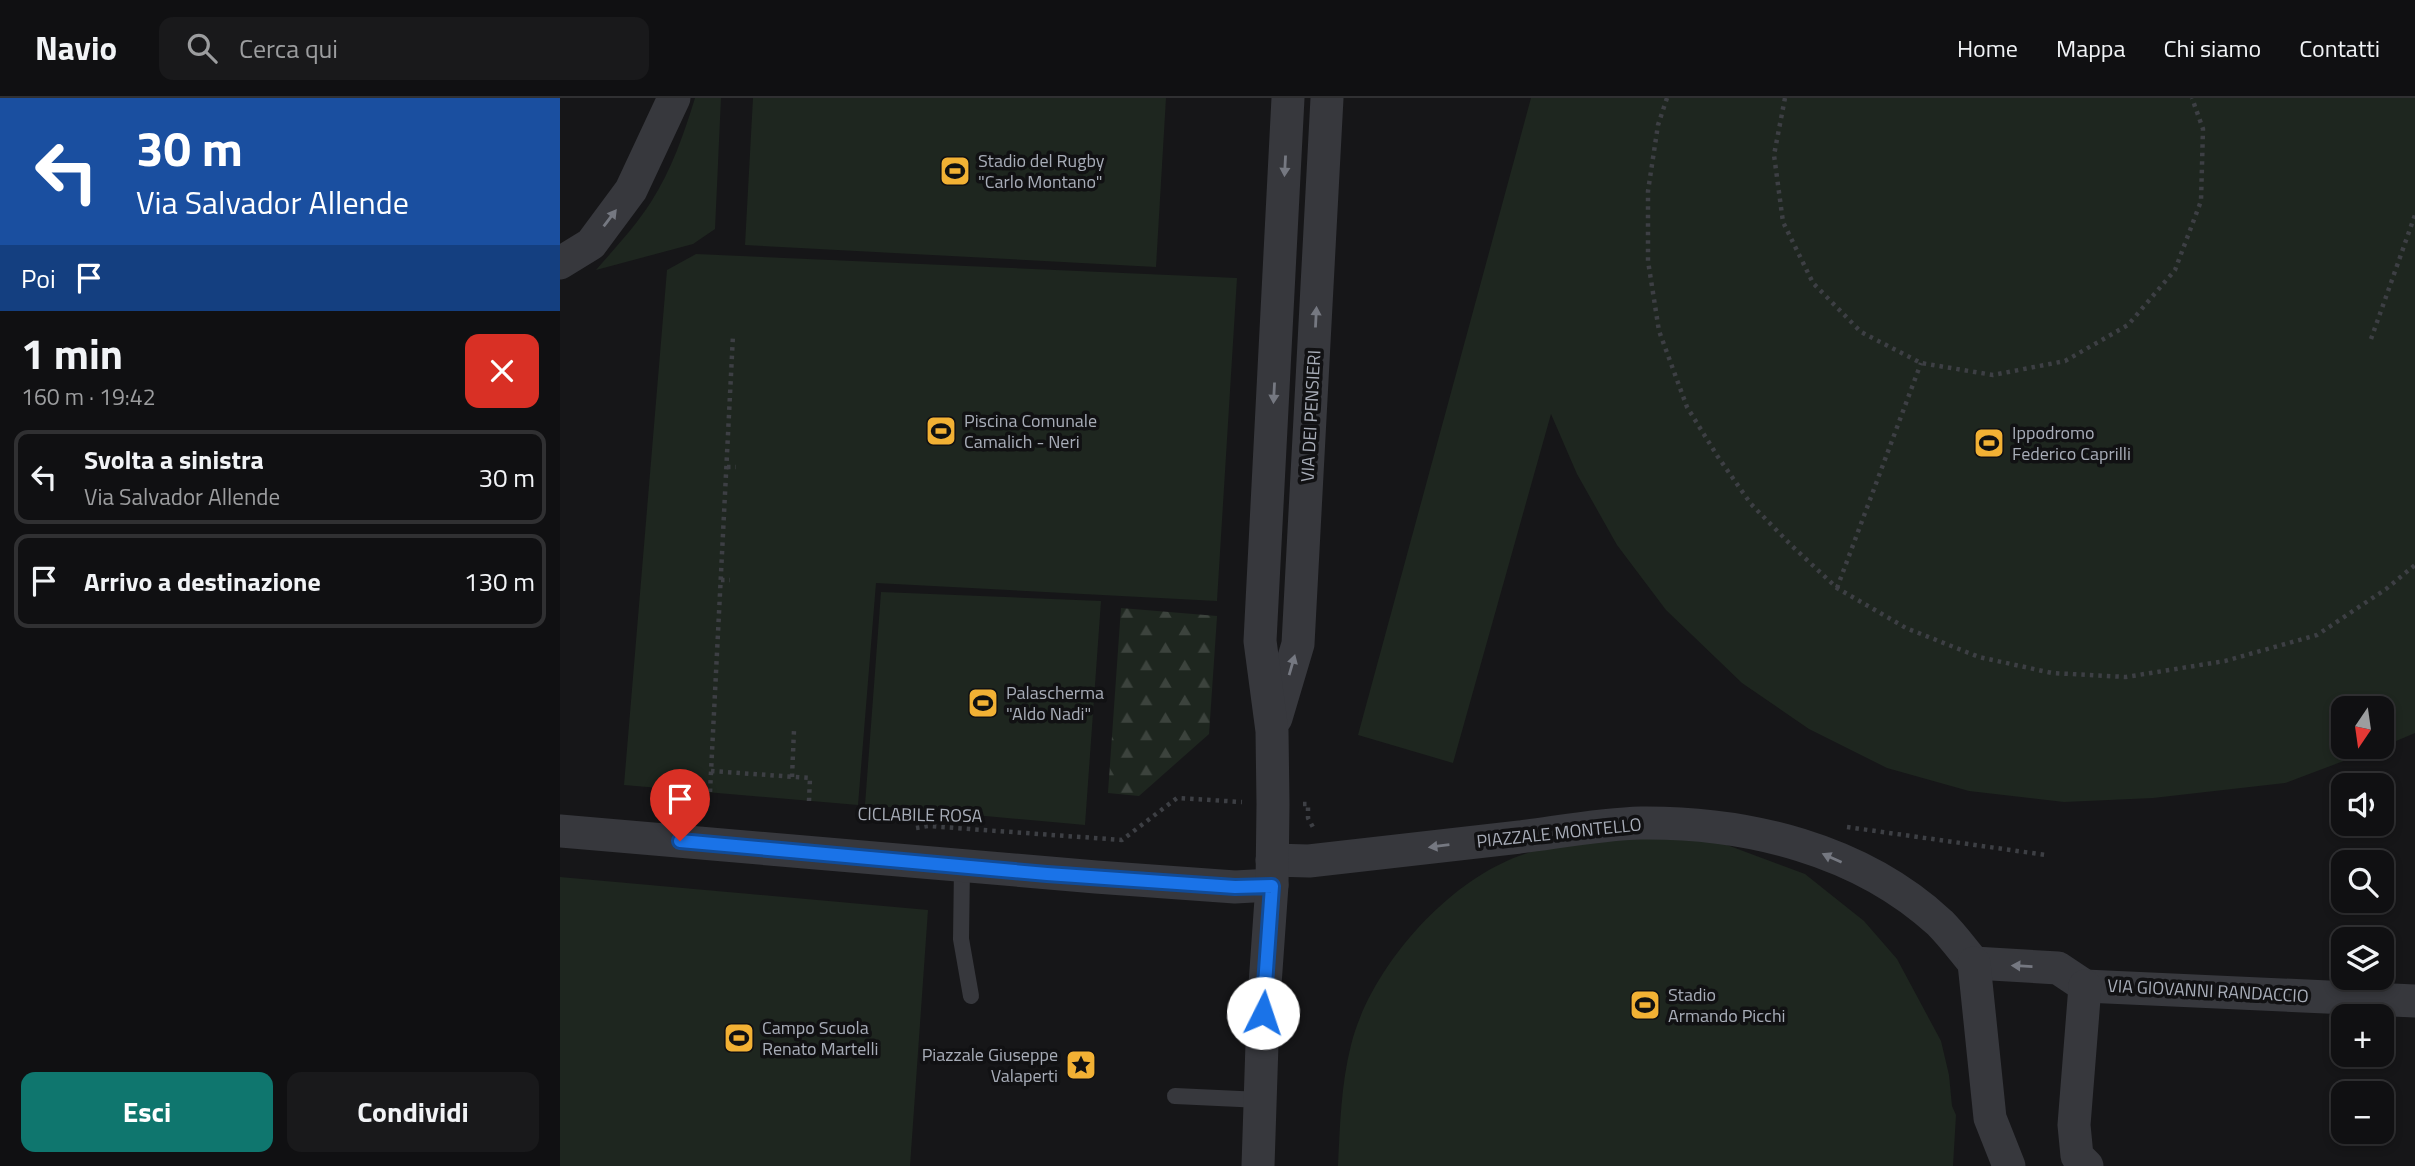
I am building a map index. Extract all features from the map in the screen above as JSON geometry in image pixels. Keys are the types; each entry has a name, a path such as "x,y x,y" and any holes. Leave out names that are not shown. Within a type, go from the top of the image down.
{"street":[{"path":"560,263 590,244 631,190 674,98"},
{"name":"VIA DEI PENSIERI","path":"1258,1166 1273,804 1272,731 1260,641 1288,98"},
{"name":"VIA DEI PENSIERI","path":"1272,731 1298,644 1327,98"},
{"name":"PIAZZALE MONTELLO","path":"560,831 962,867 1235,887 1310,861 1639,823 1718,827 1790,841 1827,855 1904,895 1941,924 1974,963"},
{"path":"2009,1166 1990,1118 1974,963 2058,968 2085,986 2074,1125 2077,1156 2087,1166"},
{"name":"VIA GIOVANNI RANDACCIO","path":"2085,986 2415,1001"}],"lane":[{"path":"962,867 961,939 971,996"},
{"path":"1175,1096 1261,1100"}],"path":[{"path":"1667,98 1658,125 1648,191 1648,261 1659,331 1687,407 1718,457 1751,504 1838,588 1906,628 1979,657 2052,673 2126,677 2225,661 2317,635 2386,589 2415,565"},
{"path":"1785,98 1774,155 1783,222 1813,283 1861,332 1921,363 1993,375 2064,361 2128,325 2175,270 2201,201 2203,129 2192,98"},
{"path":"2371,338 2415,215"},
{"path":"710,792 733,335"},
{"path":"1838,588 1921,363"},
{"path":"727,467 736,467"},
{"path":"721,580 730,580"},
{"path":"792,777 794,730"},
{"path":"711,771 810,778 809,801"},
{"name":"CICLABILE ROSA","path":"915,829 928,826 1122,840 1177,798 1308,804"}],"green space":[{"path":"695,98 721,98 715,229 693,244 596,270 638,220 665,178"},
{"name":"Stadio del Rugby \"Carlo Montano\"","path":"753,98 1166,98 1156,267 745,245"},
{"name":"Ippodromo Federico Caprilli","path":"1531,98 2415,98 2415,733 2394,742 2394,696 2331,696 2331,760 2346,760 2285,783 2153,798 2064,802 1969,791 1887,768 1809,729 1742,683 1666,610 1617,545 1577,474 1551,414 1453,763 1358,735"},
{"name":"Piscina Comunale Camalich - Neri","path":"696,254 1237,278 1217,601 876,583 858,805 624,785 667,270"},
{"name":"Palascherma \"Aldo Nadi\"","path":"881,592 1101,601 1085,825 865,805"},
{"path":"1121,608 1217,616 1209,734 1139,796 1108,793"},
{"name":"Stadio Armando Picchi","path":"1601,835 1719,842 1805,874 1864,921 1897,959 1941,1041 1949,1075 1952,1106 1956,1115 1953,1166 1338,1166 1343,1090 1351,1045 1375,987 1414,932 1464,886 1491,869 1529,852"},
{"name":"Campo Scuola Renato Martelli","path":"560,877 928,910 910,1166 560,1166"}],"place":[{"name":"Stadio del Rugby \"Carlo Montano\"","path":"955,171"},
{"name":"Piscina Comunale Camalich - Neri","path":"941,431"},
{"name":"Ippodromo Federico Caprilli","path":"1989,443"},
{"name":"Palascherma \"Aldo Nadi\"","path":"983,703"},
{"name":"Stadio Armando Picchi","path":"1645,1005"},
{"name":"Campo Scuola Renato Martelli","path":"739,1038"},
{"name":"Piazzale Giuseppe Valaperti","path":"1081,1065"}],"route":[{"path":"680,841 1047,874 1235,887 1272,886 1263,1013"}]}
